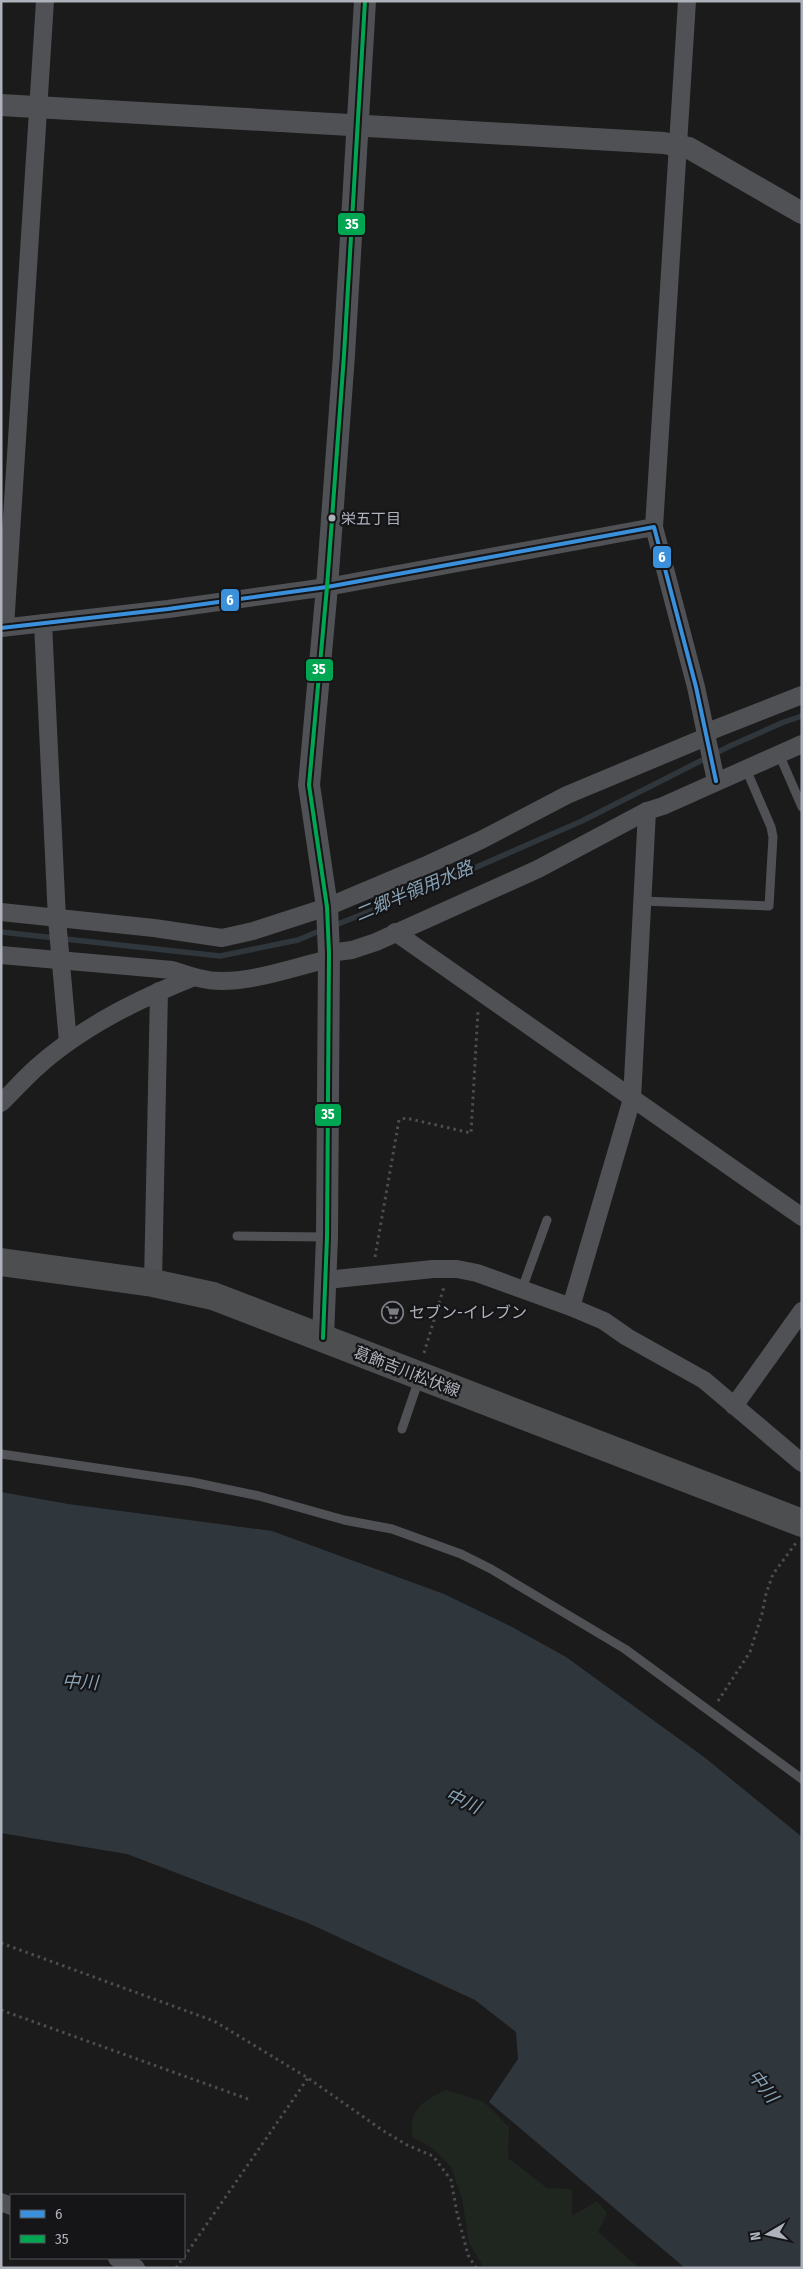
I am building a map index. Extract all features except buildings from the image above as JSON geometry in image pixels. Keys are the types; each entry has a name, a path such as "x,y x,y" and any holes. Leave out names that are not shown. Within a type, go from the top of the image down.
{"main road":[{"name":"葛飾吉川松伏線","path":"1,1262 153,1283 213,1296 802,1523"}],"street":[{"path":"45,1 3,628 327,587 654,527"},
{"path":"323,1338 327,1237 328,907 309,786 327,587 343,364 365,1"},
{"path":"687,1 654,527 696,687 716,781"},
{"path":"1,104 664,143 689,148 802,213"},
{"path":"43,623 56,919 68,1042"},
{"path":"1,912 154,928 222,938 253,931 328,907 481,840 568,795 802,695"},
{"path":"1,955 172,970 194,977 220,981 238,980 352,950 538,869 647,811 664,806 802,744"},
{"path":"571,1307 632,1099 647,811"},
{"path":"395,932 802,1217"},
{"path":"1,1103 37,1067 68,1042 135,1001 194,977"},
{"path":"153,1283 159,991"},
{"path":"326,1280 450,1268 478,1273 522,1288 604,1321 627,1337 704,1380 802,1463"},
{"path":"734,1406 802,1311"},
{"path":"119,2259 136,2268"}],"lane":[{"path":"778,754 802,807"},
{"path":"642,901 769,906 773,837 771,826 746,769"},
{"path":"522,1288 547,1220"},
{"path":"237,1236 327,1237"},
{"path":"402,1429 419,1375"},
{"path":"1,1454 192,1482 258,1496 344,1520 392,1529 431,1542 492,1569 625,1649 802,1779"}],"path":[{"path":"372,1275 399,1120 406,1118 470,1133 479,1002 484,995"},
{"path":"419,1375 450,1268"},
{"path":"710,1712 750,1652 774,1574 802,1536"},
{"path":"1,1943 214,2021 308,2078 406,2145 433,2156 451,2180 468,2255 476,2268"},
{"path":"1,2010 248,2099"},
{"path":"185,2254 308,2078"}],"shaded area":[{"path":"446,2090 484,2102 509,2127 508,2158 547,2188 572,2189 572,2216 597,2201 607,2213 598,2232 639,2268 484,2268 469,2243 462,2198 451,2167 434,2149 412,2137 415,2112 424,2102"}],"water":[{"name":"中川","path":"1,1492 68,1504 272,1531 444,1594 512,1627 566,1657 704,1757 802,1837 802,2268 685,2268 489,2102 518,2059 516,2032 475,2000 308,1923 127,1854 1,1833"}],"waterway":[{"name":"二郷半領用水路","path":"333,926 433,886 582,821 730,746 802,716"},
{"name":"二郷半領用水路","path":"1,932 220,956 298,940 324,929"}],"transit line":[{"name":"35","path":"323,1338 327,1237 329,953 327,907 309,785 327,587 344,355 365,1"},
{"name":"6","path":"1,628 168,609 327,587 654,527 696,687 716,781"}],"place":[{"name":"栄五丁目","path":"332,518"},
{"name":"セブン-イレブン","path":"393,1312"}]}
